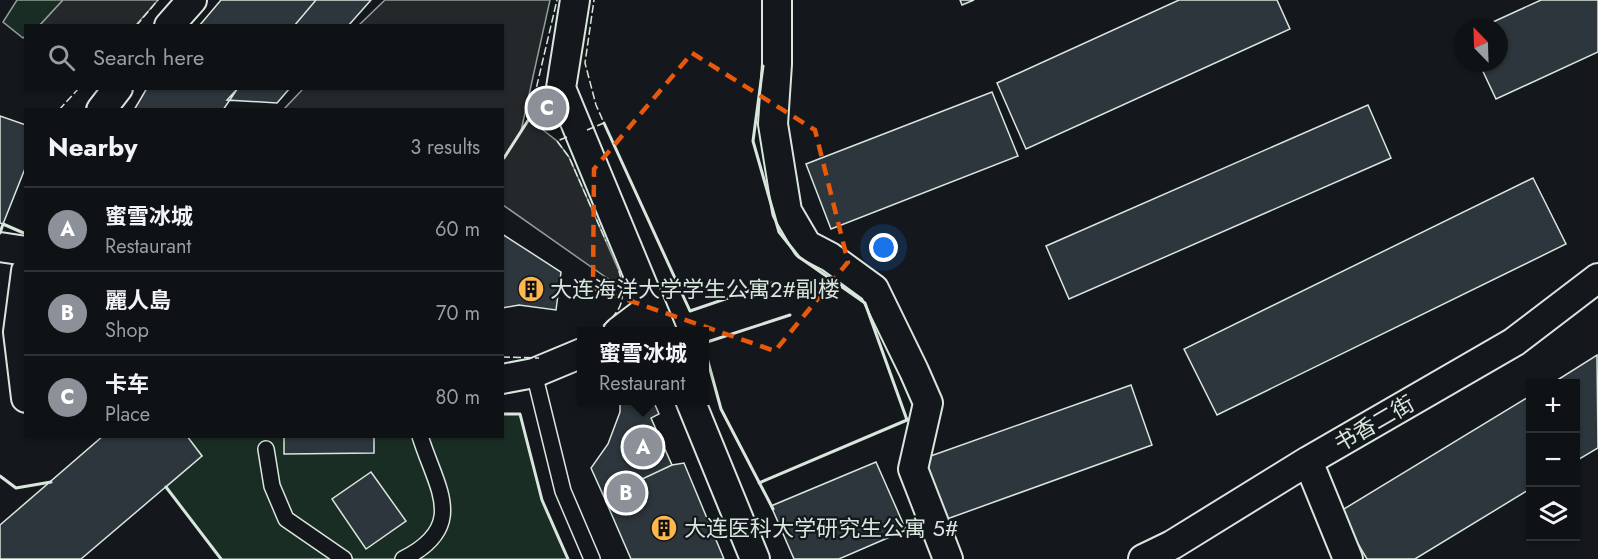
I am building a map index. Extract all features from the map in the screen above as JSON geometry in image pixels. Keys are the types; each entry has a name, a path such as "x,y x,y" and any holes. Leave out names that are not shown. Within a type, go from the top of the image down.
{"street":[{"path":"171,24 192,0"},
{"path":"575,0 561,88 656,319 633,327"},
{"path":"777,0 777,64 773,124 787,211 807,245 830,257 874,289 918,381 928,403 914,469 948,559"},
{"path":"103,108 116,90"},
{"path":"0,247 24,251"},
{"name":"书香二街","path":"1143,559 1172,545 1308,461 1514,342 1598,278"},
{"path":"24,287 18,332 24,382"},
{"path":"504,379 534,373 577,355"},
{"path":"692,405 755,559"},
{"path":"1308,461 1348,559"}],"lane":[{"path":"534,373 563,491 592,559"},
{"path":"403,559 417,552 441,525 443,496 421,438"},
{"path":"266,449 272,486 286,519 344,559"}],"highlighted area":[{"path":"692,53 815,130 848,262 775,351 593,288 594,169"}],"green space":[{"path":"17,0 63,0 41,24 24,24 23,38 3,22"},
{"path":"504,414 520,414 542,500 568,559 221,559 166,487 202,456 188,438 504,438"}],"shaded area":[{"path":"63,0 158,0 137,24 41,24"},
{"path":"385,0 550,0 521,131 529,119 557,141 569,157 619,271 624,290 504,206 504,108 285,108 302,90 504,90 504,24 360,24"}],"building":[{"path":"221,0 316,0 296,24 201,24"},
{"path":"316,0 371,0 350,24 296,24"},
{"path":"960,0 974,0 962,5"},
{"path":"1179,0 1277,0 1290,29 1026,149 997,83"},
{"path":"1541,0 1598,0 1598,52 1496,99 1483,72 1508,72 1508,18 1502,18"},
{"path":"146,90 237,90 224,108 135,108"},
{"path":"236,90 288,90 277,103 227,100"},
{"path":"992,92 1018,156 831,229 806,164"},
{"path":"542,96 555,97 553,120 540,119"},
{"path":"1368,105 1391,158 1069,299 1046,246"},
{"path":"0,116 24,124 24,171 3,224 0,223"},
{"path":"1533,178 1566,244 1217,415 1184,349"},
{"name":"大连海洋大学学生公寓2#副楼","path":"504,235 561,272 556,310 519,305 504,308"},
{"path":"1597,355 1598,448 1580,459 1580,379 1559,379"},
{"path":"1131,385 1152,445 947,519 925,458"},
{"path":"1526,398 1526,491 1415,559 1367,559 1339,512"},
{"name":"大连医科大学研究生公寓 5#","path":"620,405 655,405 659,414 651,418 672,465 604,497 591,468 608,444 620,412"},
{"path":"101,438 188,438 202,456 81,559 0,559 0,525"},
{"path":"284,438 374,438 374,453 284,454"},
{"path":"876,462 906,530 839,559 794,559 771,506"},
{"name":"大连医科大学研究生公寓 5#","path":"684,463 724,559 631,559 604,497 672,465"},
{"path":"371,472 406,521 366,549 332,499"}],"fence":[{"path":"138,24 158,0"},
{"path":"529,119 557,0"},
{"path":"587,130 604,123 596,105 585,63 594,0"},
{"path":"61,108 77,90"},
{"path":"567,137 557,141 569,157 606,241"},
{"path":"600,327 620,307 623,292 619,271"},
{"path":"504,357 539,358"}],"wall":[{"path":"759,483 907,420 865,303 799,257 779,232 753,141 763,66"},
{"path":"504,158 529,119"},
{"path":"604,123 690,311 775,282"},
{"path":"0,233 3,224 24,233"},
{"path":"709,341 790,315"},
{"path":"709,365 721,409 773,509"},
{"path":"504,414 520,414 542,500 568,559"},
{"path":"0,476 16,488 51,482"},
{"path":"166,487 221,559"}],"place":[{"name":"卡车","path":"547,108"},
{"name":"大连海洋大学学生公寓2#副楼","path":"531,289"},
{"name":"蜜雪冰城","path":"643,447"},
{"name":"麗人島","path":"626,493"},
{"name":"大连医科大学研究生公寓 5#","path":"664,528"}]}
